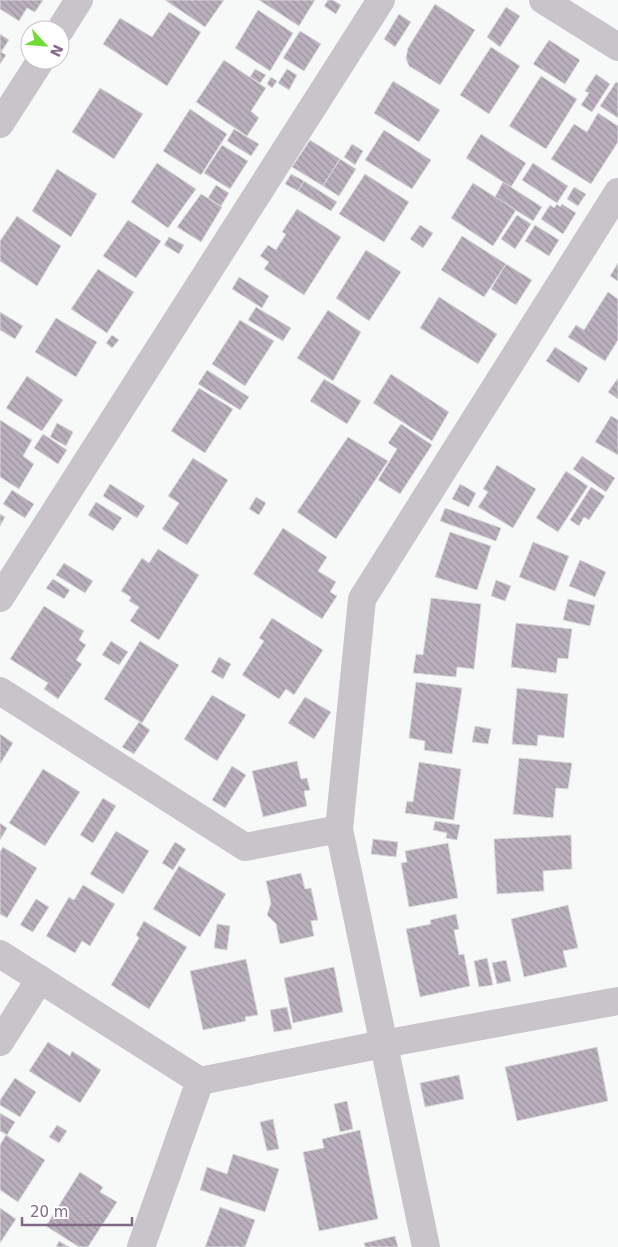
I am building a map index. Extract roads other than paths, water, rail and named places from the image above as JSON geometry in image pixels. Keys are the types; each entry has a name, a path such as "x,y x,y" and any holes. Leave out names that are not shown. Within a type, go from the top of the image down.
{"street":[{"path":"66,20 79,0"},
{"path":"0,598 380,0"},
{"path":"543,0 618,47"},
{"path":"0,124 35,70"},
{"path":"426,1247 339,829 362,599 618,192"},
{"path":"0,691 246,846 339,829"},
{"path":"0,954 200,1081 383,1044 618,1001"},
{"path":"0,1042 40,979"},
{"path":"142,1247 200,1081"}]}
